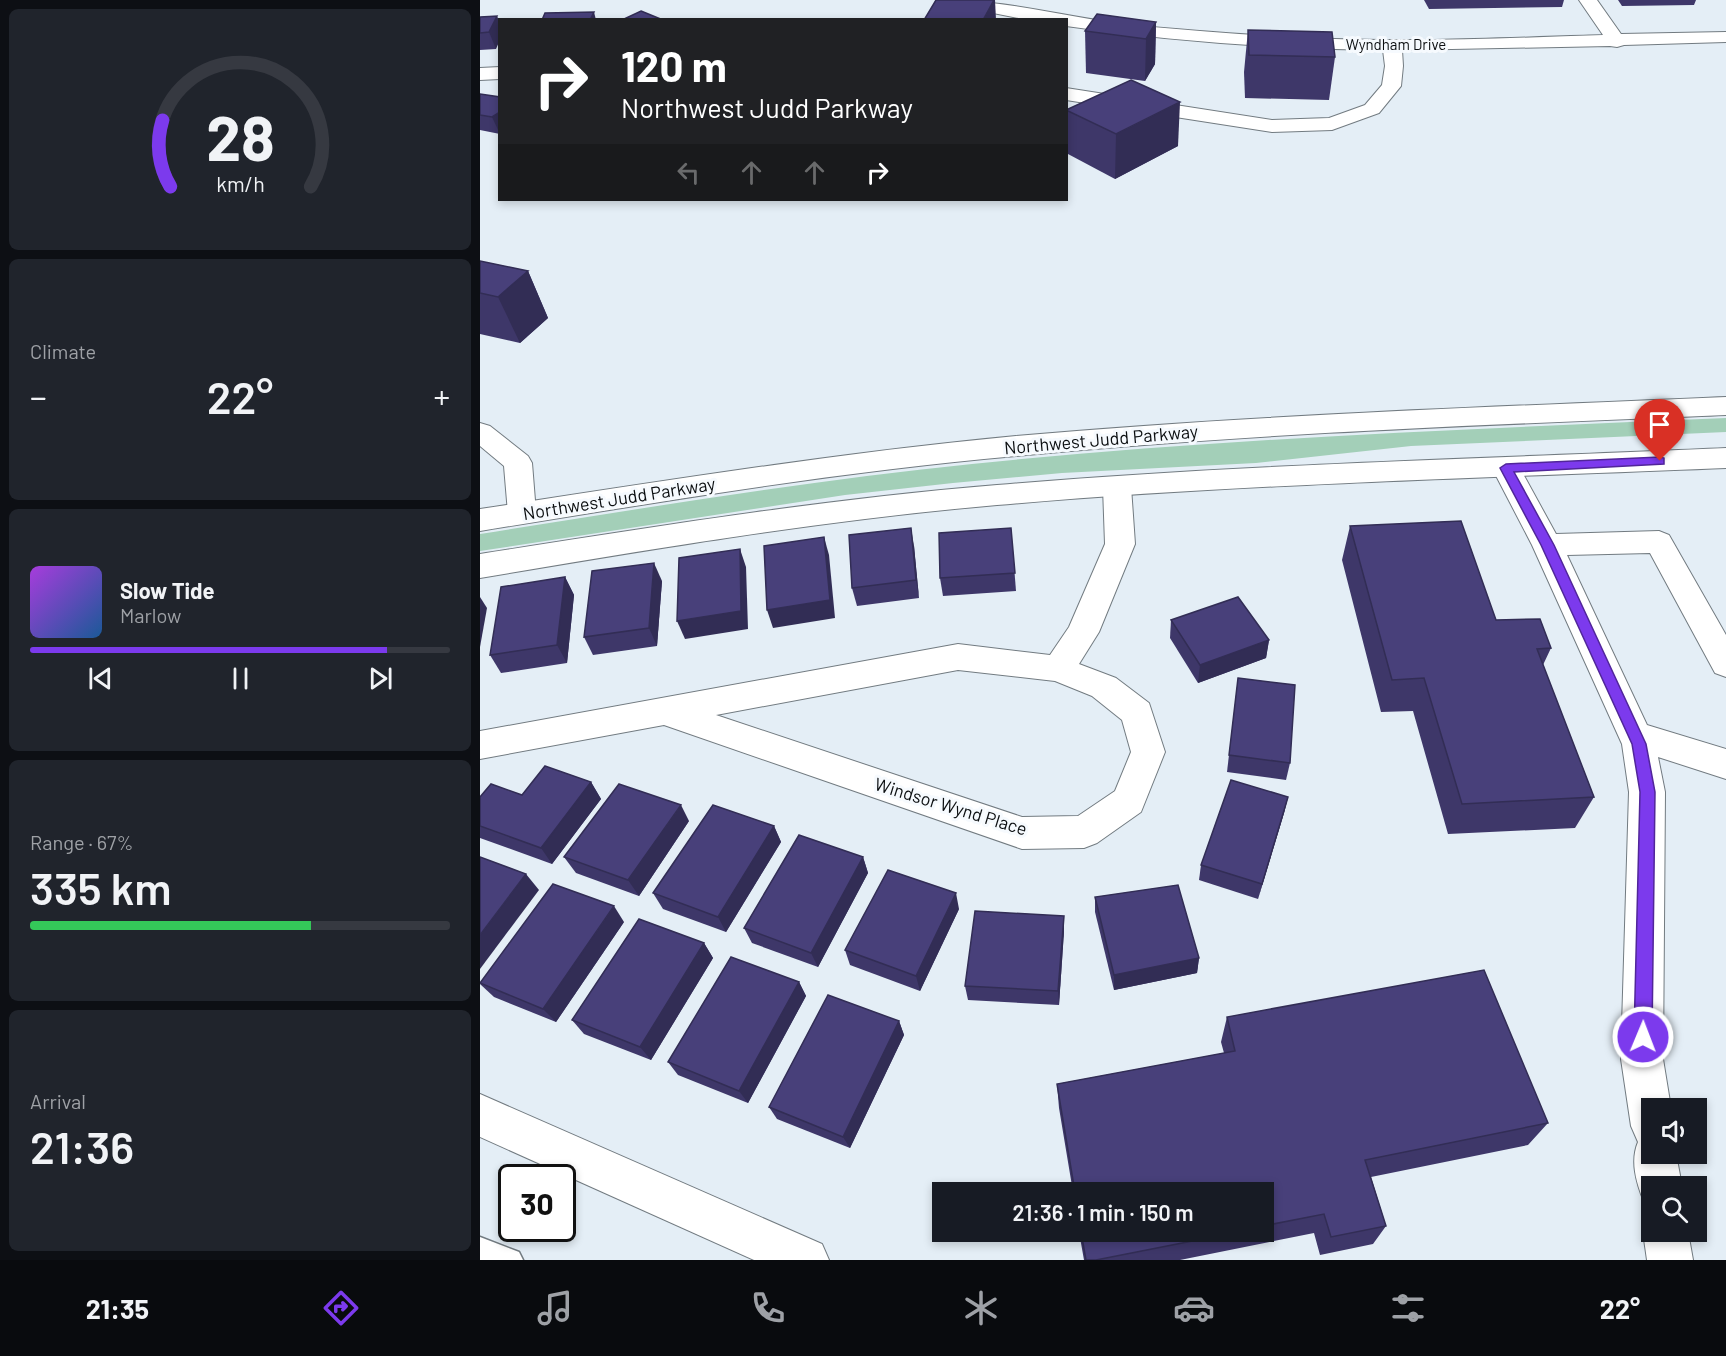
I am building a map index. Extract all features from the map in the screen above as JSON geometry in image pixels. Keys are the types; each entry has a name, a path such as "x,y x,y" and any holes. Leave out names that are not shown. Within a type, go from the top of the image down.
{"highway":[{"name":"Northwest Judd Parkway","path":"480,520 860,463 1026,446 1314,423 1726,406"},
{"path":"480,566 705,530 996,495 1117,487 1726,458"}],"street":[{"name":"Wyndham Drive","path":"953,0 1038,18"},
{"path":"1588,0 1617,42"},
{"name":"Wyndham Drive","path":"1068,24 1314,44 1617,42 1726,37"},
{"path":"1068,94 1272,126 1332,124 1372,109 1391,86 1394,66 1392,45"},
{"path":"480,74 498,73"},
{"path":"480,432 518,463 522,487 522,513"},
{"path":"1506,468 1548,545 1639,744 1647,792 1642,1059 1648,1098"},
{"path":"1058,669 1083,632 1120,544 1117,487"},
{"path":"1548,545 1659,542 1726,664"},
{"name":"Windsor Wynd Place","path":"480,745 663,711 958,657 1058,669 1104,687 1137,713 1148,752 1128,801 1083,832 1022,833 663,711"},
{"path":"1635,735 1726,764"},
{"path":"480,1115 806,1260"},
{"path":"1667,1242 1670,1260"}],"lane":[{"path":"480,1249 511,1260"}],"green space":[{"path":"1726,418 1726,432 1411,446 1256,463 1062,473 953,483 845,495 480,551 480,534 787,487 972,464 1254,441"}],"building":[{"path":"936,0 994,0 984,18 925,18"},
{"path":"641,11 658,18 626,18"},
{"path":"594,12 591,18 543,18 545,13"},
{"path":"1097,14 1156,22 1146,39 1085,31"},
{"path":"497,16 489,32 480,33 480,17"},
{"path":"1248,30 1332,32 1335,57 1249,55"},
{"path":"1131,80 1180,102 1116,134 1068,109"},
{"path":"480,94 498,97 498,113 492,117 480,115"},
{"path":"480,261 528,271 498,297 480,293"},
{"path":"1461,521 1496,620 1540,619 1551,648 1537,649 1594,797 1462,804 1424,678 1392,680 1350,526"},
{"path":"911,528 916,580 852,588 849,535"},
{"path":"1011,528 1015,573 940,578 939,533"},
{"path":"824,537 830,600 767,610 764,546"},
{"path":"740,549 741,611 677,621 679,558"},
{"path":"654,563 649,628 584,637 592,571"},
{"path":"565,577 557,645 490,655 501,587"},
{"path":"1238,597 1269,640 1200,665 1171,620"},
{"path":"1238,678 1295,685 1290,763 1229,755"},
{"path":"545,766 591,782 541,848 480,826 480,797 491,784 522,795"},
{"path":"1231,780 1288,797 1262,884 1201,865"},
{"path":"619,784 681,805 628,880 564,857"},
{"path":"713,805 774,826 718,917 653,893"},
{"path":"799,835 863,857 811,953 744,928"},
{"path":"480,857 526,874 480,935"},
{"path":"888,870 956,893 916,976 845,950"},
{"path":"553,884 614,906 543,1009 480,983"},
{"path":"1178,885 1199,958 1114,975 1095,897"},
{"path":"975,911 1064,916 1058,991 965,986"},
{"path":"639,919 704,943 640,1047 572,1020"},
{"path":"731,957 799,982 739,1091 668,1062"},
{"path":"1484,970 1548,1123 1365,1160 1386,1226 1331,1237 1324,1214 1274,1224 1274,1182 1073,1182 1057,1084 1235,1051 1227,1017"},
{"path":"828,995 899,1021 843,1137 769,1107"},
{"path":"1083,1242 1187,1242 1096,1260 1086,1260"}],"route":[{"path":"1643,1037 1647,792 1639,744 1548,545 1517,493 1506,468 1660,461"}]}
